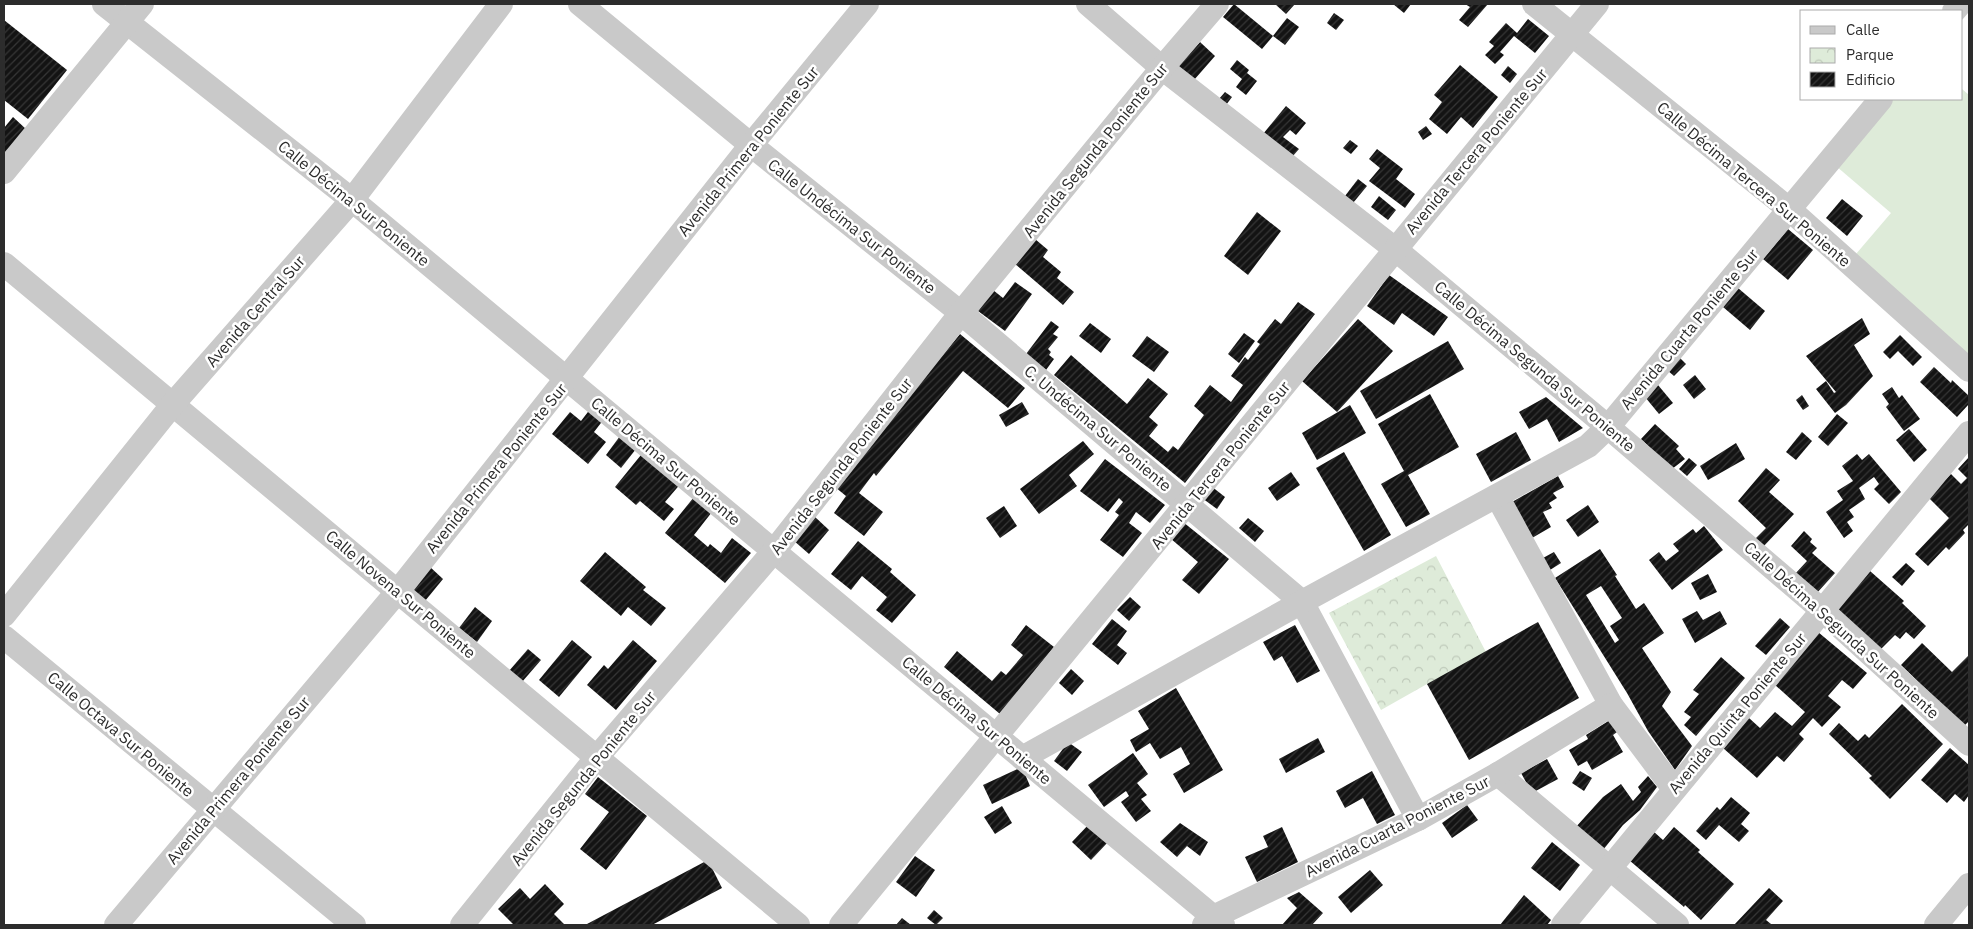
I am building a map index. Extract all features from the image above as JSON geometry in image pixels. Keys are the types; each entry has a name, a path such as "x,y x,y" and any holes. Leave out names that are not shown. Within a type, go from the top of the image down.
{"street":[{"name":"Calle Décima Sur Poniente","path":"104,4 352,200 997,737 1214,923"},
{"path":"4,172 142,4"},
{"name":"Avenida Central Sur","path":"4,615 173,404 352,200 501,4"},
{"name":"Calle Undécima Sur Poniente","path":"580,4 751,145 961,313"},
{"name":"Avenida Primera Poniente Sur","path":"116,925 398,591 751,145 867,4"},
{"name":"Calle Décima Segunda Sur Poniente","path":"1088,4 1162,68 1395,249 1608,427 1822,610 1969,744"},
{"name":"Avenida Segunda Poniente Sur","path":"462,925 597,758 774,551 961,313 1162,68 1217,4"},
{"name":"Calle Décima Tercera Sur Poniente","path":"1534,4 1789,209 1969,370"},
{"name":"Avenida Tercera Poniente Sur","path":"842,925 1598,4"},
{"name":"Avenida Cuarta Poniente Sur","path":"1022,758 1588,446 1608,427 1880,100"},
{"name":"Calle Novena Sur Poniente","path":"4,264 798,925"},
{"name":"C. Undécima Sur Poniente","path":"961,313 1302,602"},
{"name":"Avenida Quinta Poniente Sur","path":"1563,925 1969,433"},
{"path":"1496,496 1611,705 1674,789"},
{"path":"1302,602 1418,819"},
{"name":"Calle Octava Sur Poniente","path":"4,637 354,925"},
{"name":"Avenida Cuarta Poniente Sur","path":"1214,923 1418,819 1498,774 1611,705"},
{"path":"1498,774 1677,925"},
{"path":"1936,925 1969,886"}],"green space":[{"path":"1963,90 1969,95 1969,358 1856,254 1891,213 1836,166 1890,100 1963,100"},
{"path":"1436,556 1487,654 1427,684 1381,710 1329,613"}],"building":[{"path":"1234,4 1273,36 1262,49 1223,17"},
{"path":"1275,4 1295,4 1286,14"},
{"path":"1393,4 1411,4 1404,13"},
{"path":"1465,4 1488,4 1468,27 1459,20 1470,7"},
{"path":"1334,13 1344,20 1336,30 1327,23"},
{"path":"1287,18 1299,27 1285,45 1273,36"},
{"path":"1528,19 1549,36 1535,53 1514,36 1500,52 1504,55 1495,64 1485,55 1494,46 1489,42 1506,23 1517,33"},
{"path":"4,20 67,70 28,119 4,100"},
{"path":"1200,42 1215,56 1194,80 1178,66"},
{"path":"1237,60 1249,70 1247,73 1257,81 1246,95 1236,87 1242,79 1230,69"},
{"path":"1460,65 1498,97 1473,128 1461,117 1447,134 1429,119 1442,102 1434,95"},
{"path":"1508,66 1517,74 1510,83 1501,75"},
{"path":"1225,92 1232,97 1226,105 1219,99"},
{"path":"1286,106 1306,123 1296,135 1290,130 1283,137 1299,149 1292,157 1263,134"},
{"path":"13,117 27,130 4,157 4,128"},
{"path":"1426,126 1432,134 1423,140 1418,132"},
{"path":"1350,140 1358,146 1351,154 1343,148"},
{"path":"1377,149 1403,169 1396,179 1415,194 1405,208 1369,181 1380,168 1369,159"},
{"path":"1358,179 1367,186 1353,203 1345,196"},
{"path":"1379,196 1396,210 1388,220 1371,207"},
{"path":"1842,199 1863,216 1847,236 1826,218"},
{"path":"1257,212 1281,231 1248,275 1224,256"},
{"path":"1788,229 1813,250 1788,280 1763,259"},
{"path":"1035,239 1048,250 1043,257 1061,272 1057,278 1074,292 1063,305 1015,264"},
{"path":"1389,275 1448,317 1434,336 1402,313 1394,325 1367,306"},
{"path":"1015,282 1032,294 1005,331 978,311 993,290 1003,298"},
{"path":"1738,288 1765,311 1750,330 1723,307"},
{"path":"1298,302 1315,314 1185,483 1054,375 1071,355 1127,404 1148,378 1168,394 1149,417 1158,425 1149,436 1168,452 1173,446 1178,450 1204,415 1194,406 1210,385 1231,402 1243,385 1231,376 1245,357 1248,360 1260,344 1257,342 1275,319 1281,324"},
{"path":"1862,318 1870,334 1854,345 1873,376 1846,405 1835,413 1816,389 1826,381 1834,393 1836,392 1806,356"},
{"path":"1358,319 1393,351 1337,412 1302,381"},
{"path":"1051,321 1059,327 1053,334 1058,337 1048,349 1051,352 1049,355 1054,359 1046,370 1026,354"},
{"path":"1090,323 1111,339 1101,353 1079,336"},
{"path":"1244,333 1255,341 1239,363 1228,354"},
{"path":"960,334 1025,388 1008,408 963,371 876,476 874,473 859,493 883,512 864,536 834,513 846,496 835,487"},
{"path":"1900,335 1922,357 1913,366 1898,351 1890,359 1883,352"},
{"path":"1147,336 1169,352 1154,372 1132,356"},
{"path":"1448,341 1464,369 1376,419 1360,391"},
{"path":"1679,357 1686,364 1674,376 1667,370"},
{"path":"1934,367 1969,396 1969,404 1957,417 1920,382"},
{"path":"1695,375 1706,389 1694,399 1683,385"},
{"path":"1658,385 1673,403 1659,414 1645,397"},
{"path":"1892,387 1899,398 1902,395 1920,419 1904,431 1886,407 1889,404 1882,394"},
{"path":"1430,394 1459,447 1408,475 1430,514 1406,527 1381,484 1404,471 1378,424"},
{"path":"1802,395 1809,406 1803,410 1796,400"},
{"path":"1546,397 1583,428 1559,442 1547,419 1529,429 1519,412"},
{"path":"1022,402 1029,414 1006,427 999,415"},
{"path":"1350,405 1366,433 1317,460 1302,433"},
{"path":"591,408 604,419 594,432 606,442 588,464 552,434 570,412 581,421"},
{"path":"1837,414 1848,423 1828,446 1818,437"},
{"path":"1655,424 1679,446 1676,449 1685,459 1672,469 1641,439"},
{"path":"1909,429 1927,450 1914,462 1896,440"},
{"path":"1516,432 1531,460 1491,482 1476,454"},
{"path":"1802,432 1812,441 1796,460 1786,452"},
{"path":"620,436 636,449 621,468 606,455"},
{"path":"1083,441 1094,454 1069,475 1077,486 1039,514 1020,489"},
{"path":"1736,443 1745,459 1708,480 1700,466"},
{"path":"645,450 682,482 665,502 674,509 664,521 640,501 636,505 615,487"},
{"path":"1344,452 1391,535 1364,551 1316,468"},
{"path":"1857,454 1862,460 1869,454 1901,492 1889,504 1874,489 1879,484 1874,477 1859,488 1865,499 1849,510 1854,517 1847,522 1853,531 1844,538 1826,512 1843,500 1837,491 1853,481 1842,466"},
{"path":"1969,457 1969,524 1963,530 1965,533 1949,550 1946,547 1928,566 1915,554 1949,518 1928,497 1951,474 1961,484 1967,478 1958,469"},
{"path":"1689,458 1697,465 1687,476 1679,469"},
{"path":"1105,459 1165,505 1150,523 1136,512 1129,523 1142,533 1123,557 1100,540 1119,515 1115,512 1123,502 1119,498 1108,512 1080,491"},
{"path":"1766,468 1780,480 1769,492 1794,514 1763,547 1755,539 1766,528 1738,501"},
{"path":"1291,472 1300,485 1277,501 1268,488"},
{"path":"1558,476 1564,487 1553,493 1557,498 1549,503 1552,508 1543,512 1551,527 1532,538 1512,502"},
{"path":"1211,486 1225,497 1217,509 1202,498"},
{"path":"694,497 712,512 694,535 708,547 710,544 721,553 732,538 751,553 725,583 665,533"},
{"path":"1588,505 1599,522 1578,537 1566,520"},
{"path":"1004,506 1017,526 1000,538 986,518"},
{"path":"814,516 829,530 809,554 793,540"},
{"path":"1248,518 1264,531 1255,542 1239,528"},
{"path":"1183,522 1229,559 1199,594 1182,580 1198,562 1170,538"},
{"path":"1704,526 1723,550 1672,590 1649,560 1659,552 1666,561 1679,551 1673,544 1693,529 1696,533"},
{"path":"1804,531 1812,539 1810,542 1817,548 1812,553 1835,573 1816,594 1795,574 1807,561 1791,546"},
{"path":"858,541 892,569 890,572 916,595 892,623 876,610 887,597 862,576 851,590 831,574"},
{"path":"1600,549 1636,609 1644,603 1664,633 1642,648 1671,692 1662,706 1692,746 1675,770 1648,731 1627,693 1555,578","holes":["1601,586 1622,618 1610,626 1619,640 1615,643 1586,595"]},
{"path":"605,552 646,587 643,590 666,608 651,626 628,607 621,616 580,581"},
{"path":"1554,552 1561,563 1550,570 1543,558"},
{"path":"1906,563 1915,571 1902,586 1892,577"},
{"path":"429,566 443,579 425,601 410,589"},
{"path":"1870,571 1904,601 1902,603 1926,626 1914,639 1906,632 1900,639 1895,635 1879,651 1835,612"},
{"path":"1708,574 1717,592 1700,600 1691,583"},
{"path":"1130,597 1141,607 1129,621 1117,610"},
{"path":"475,607 492,621 477,642 459,628"},
{"path":"1697,611 1703,620 1720,611 1727,624 1695,643 1682,619"},
{"path":"1780,618 1790,627 1766,655 1755,646"},
{"path":"1112,619 1127,631 1117,645 1127,653 1118,665 1092,644"},
{"path":"1538,622 1579,698 1469,760 1427,684"},
{"path":"1026,625 1054,647 1000,714 944,667 957,651 992,681 1001,671 1006,675 1023,655 1011,645"},
{"path":"1295,625 1320,671 1297,683 1282,656 1274,661 1263,642"},
{"path":"1818,632 1867,673 1853,689 1842,680 1828,696 1841,707 1822,727 1813,718 1799,734 1804,739 1784,762 1777,756 1757,778 1723,748 1749,718 1760,728 1775,712 1792,726 1805,712 1774,684"},
{"path":"572,640 592,657 559,697 539,680"},
{"path":"633,640 657,661 616,710 587,685 604,665 608,669"},
{"path":"1922,643 1952,672 1969,655 1969,721 1964,726 1901,665"},
{"path":"528,649 541,660 522,682 509,671"},
{"path":"1721,657 1745,678 1696,736 1684,725 1691,717 1684,712 1699,694 1693,690"},
{"path":"1071,669 1084,681 1072,695 1059,683"},
{"path":"1176,688 1223,770 1184,793 1173,774 1190,764 1181,747 1160,759 1150,743 1136,752 1130,740 1149,729 1138,711"},
{"path":"1902,704 1943,744 1890,799 1869,778 1872,776 1829,734 1839,723 1858,741 1865,734 1869,738"},
{"path":"1610,720 1617,732 1613,735 1623,752 1592,770 1587,761 1578,766 1569,750 1588,739 1586,735"},
{"path":"1318,738 1325,752 1286,773 1279,759"},
{"path":"1068,742 1082,752 1067,771 1054,761"},
{"path":"1950,748 1969,765 1969,795 1964,802 1955,794 1947,803 1921,780"},
{"path":"1133,753 1148,774 1137,783 1147,795 1141,799 1151,811 1136,822 1121,802 1129,796 1126,791 1104,807 1088,785"},
{"path":"1547,759 1558,779 1532,793 1521,773"},
{"path":"1022,767 1030,786 992,804 983,785"},
{"path":"1372,771 1395,815 1377,824 1363,798 1345,808 1336,791"},
{"path":"1580,771 1592,778 1584,791 1572,783"},
{"path":"1648,776 1657,787 1640,810 1623,825 1603,850 1575,828 1603,797 1621,784 1633,801 1641,792 1638,787"},
{"path":"598,777 647,816 606,870 580,849 609,812 585,794"},
{"path":"1731,797 1750,813 1741,824 1749,831 1739,842 1719,825 1706,840 1696,831 1717,807 1720,810"},
{"path":"1467,805 1478,820 1452,838 1442,823"},
{"path":"1002,806 1012,823 995,834 984,817"},
{"path":"1090,823 1109,841 1091,860 1072,842"},
{"path":"1180,823 1208,842 1200,856 1187,846 1177,857 1160,842"},
{"path":"1282,827 1298,862 1257,882 1245,857 1268,847 1263,836"},
{"path":"1674,827 1700,850 1698,852 1734,884 1701,920 1629,860 1653,831 1663,840"},
{"path":"1552,842 1580,865 1560,891 1531,868"},
{"path":"915,856 935,870 916,897 896,882"},
{"path":"708,860 722,888 652,925 587,924"},
{"path":"1370,870 1383,885 1351,913 1338,897"},
{"path":"545,884 564,904 554,914 565,925 514,925 498,909 520,888 530,899"},
{"path":"1769,888 1783,901 1766,920 1771,924 1734,925"},
{"path":"1299,892 1323,913 1312,925 1282,925 1297,908 1287,898"},
{"path":"1524,895 1551,920 1547,925 1500,925"},
{"path":"934,910 943,918 936,925 927,918"},
{"path":"902,918 911,925 896,925"}]}
